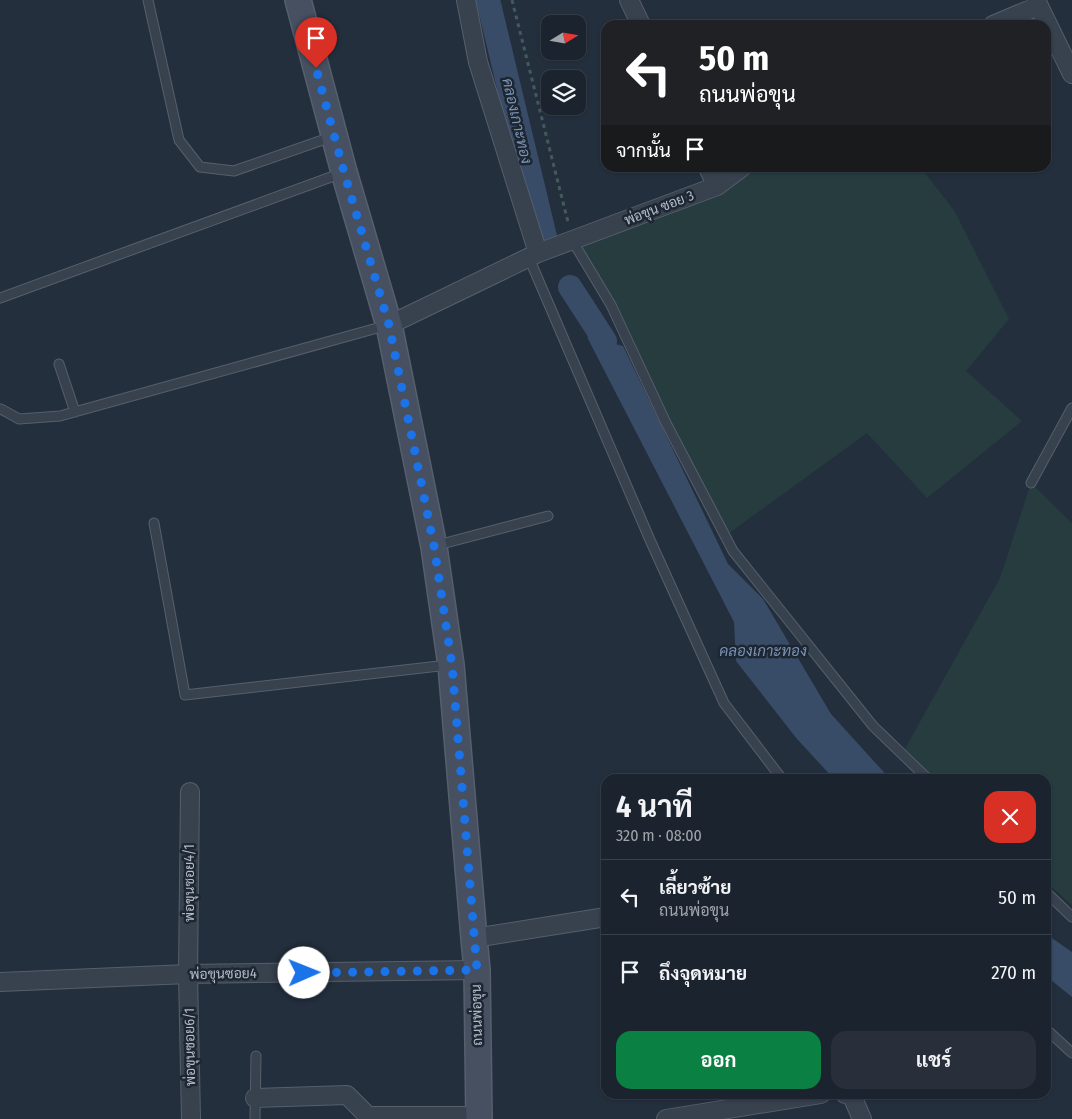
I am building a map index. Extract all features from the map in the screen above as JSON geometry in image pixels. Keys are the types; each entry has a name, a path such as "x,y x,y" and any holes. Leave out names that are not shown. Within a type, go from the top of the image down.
{"main road":[{"name":"ถนนพ่อขุน","path":"298,0 344,172 389,325 434,546 452,665 477,970 479,1118"}],"street":[{"path":"389,325 534,256 478,62 466,0"},
{"path":"629,0 639,20"},
{"path":"1003,20 1037,3 1045,20"},
{"path":"1051,31 1072,74"},
{"path":"710,172 717,186"},
{"name":"พ่อขุน ซอย 3","path":"534,256 717,186 736,172"},
{"name":"พ่อขุนซอย4/1","path":"188,974 190,792"},
{"path":"474,938 601,918"},
{"name":"พ่อขุนซอย4","path":"0,982 188,974 477,970"},
{"name":"พ่อขุนซอย6/1","path":"188,974 191,1119"},
{"path":"256,1098 347,1095 368,1116 479,1118"},
{"path":"666,1119 790,1099"},
{"path":"853,1099 862,1119"}],"lane":[{"path":"148,0 179,140 200,167 234,171 334,135"},
{"path":"0,298 344,172"},
{"path":"572,240 611,305 666,423 733,551 873,726 923,774"},
{"path":"534,256 650,540 724,703 778,774"},
{"path":"1,409 19,419 60,416 389,325"},
{"path":"59,364 75,412"},
{"path":"1031,483 1072,408"},
{"path":"434,546 548,516"},
{"path":"154,524 185,695 452,665"},
{"path":"1051,897 1072,916"},
{"path":"1051,1034 1072,1053"},
{"path":"255,1119 256,1056"}],"path":[{"path":"512,0 572,240"}],"green space":[{"path":"739,172 924,172 954,210 1009,319 966,371 1022,421 927,498 867,433 725,536 575,241"},
{"path":"1031,483 1072,523 1072,905 1051,886 1051,774 924,774 902,754 1000,578"}],"water":[{"name":"คลองเกาะทอง","path":"587,337 623,346 728,564 763,599 831,714 885,774 829,774 797,739 736,661 734,622"},
{"path":"1051,937 1072,952 1072,997 1051,980"}],"waterway":[{"name":"คลองเกาะทอง","path":"488,0 546,241"},
{"name":"คลองเกาะทอง","path":"570,287 605,341"}],"route":[{"path":"304,973 477,970 452,665 434,546 389,325 316,68"}]}
